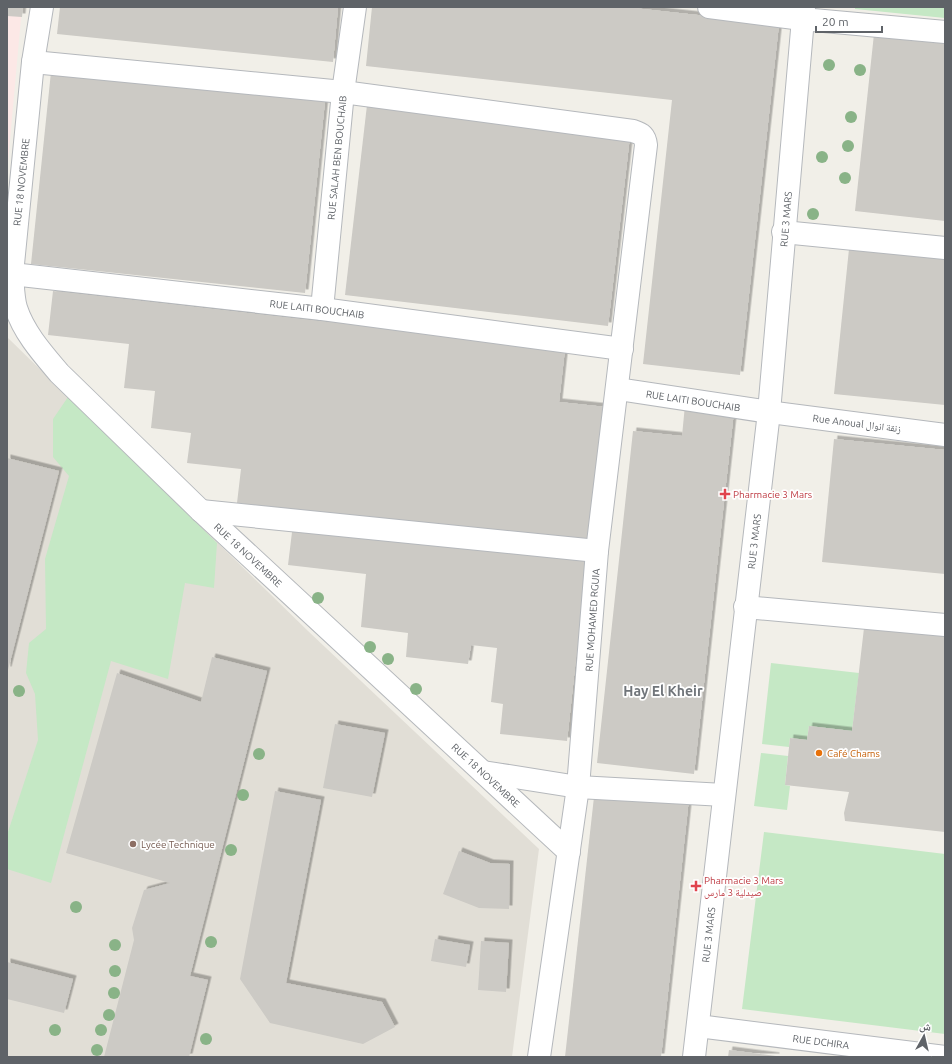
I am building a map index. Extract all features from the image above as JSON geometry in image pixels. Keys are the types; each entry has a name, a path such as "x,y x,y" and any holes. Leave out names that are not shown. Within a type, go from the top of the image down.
{"street":[{"name":"RUE 18 NOVEMBRE","path":"42,7 33,62 12,274 16,308 26,328 42,352 59,373 201,511 569,852"},
{"name":"RUE SALAH BEN BOUCHAIB","path":"322,309 344,92 356,7"},
{"path":"709,7 803,13 945,32"},
{"name":"RUE 3 MARS","path":"694,1057 745,607 769,412 783,232 803,13"},
{"path":"33,62 344,92"},
{"name":"RUE MOHAMED RGUIA","path":"344,92 642,134 645,138 646,145 618,389 597,551 578,787 569,852"},
{"path":"783,232 945,248"},
{"name":"RUE LAITI BOUCHAIB","path":"12,274 322,309 622,349"},
{"name":"RUE LAITI BOUCHAIB","path":"618,389 769,412"},
{"name":"Rue Anoual زنقة انوال","path":"769,412 945,434"},
{"path":"201,511 597,551"},
{"path":"745,607 945,625"},
{"path":"483,772 578,787 724,795"},
{"path":"539,1057 569,852"},
{"name":"RUE DCHIRA","path":"698,1026 871,1052 945,1057"}],"shaded area":[{"path":"7,7 22,7 7,173"},
{"name":"Lycée Technique","path":"7,337 308,631 539,849 512,1057 7,1057"}],"green space":[{"path":"855,7 945,7 945,18 855,9"},
{"path":"68,397 217,543 214,588 185,583 168,679 111,661 51,883 7,869 7,835 38,740 35,694 26,673 29,643 46,629 45,559 69,476 53,457 53,419"},
{"path":"771,663 859,673 852,731 809,726 807,740 790,738 789,747 762,744"},
{"path":"761,753 788,756 785,785 790,786 787,810 754,806"},
{"path":"764,832 945,854 945,1034 742,1009"}],"building":[{"path":"7,7 23,7 22,17 7,16"},
{"path":"60,7 338,7 333,62 57,34"},
{"path":"372,7 624,7 779,24 740,375 643,364 672,100 366,66"},
{"path":"874,34 945,42 945,221 855,211"},
{"path":"51,72 325,101 305,293 31,264"},
{"path":"367,105 630,136 608,326 345,295"},
{"path":"849,249 945,259 945,405 834,394"},
{"path":"53,291 565,349 559,402 606,407 591,543 237,503 241,469 187,463 191,433 151,428 155,391 124,388 129,344 48,335"},
{"path":"685,405 734,411 694,774 597,763 633,431 682,436"},
{"path":"834,439 945,450 945,574 822,562"},
{"path":"7,458 59,471 8,670 7,670"},
{"path":"293,524 587,556 567,741 500,734 503,704 491,702 497,648 471,645 468,664 406,657 408,633 361,627 366,574 288,565"},
{"path":"864,628 945,637 945,832 845,821 844,813 849,792 785,785 790,738 807,740 809,726 852,731"},
{"path":"212,657 267,671 190,976 208,980 189,1057 104,1057 134,940 132,928 144,890 170,883 66,853 117,673 201,702"},
{"path":"335,724 385,733 372,797 323,788"},
{"path":"595,788 689,798 661,1057 565,1057"},
{"path":"275,791 321,800 286,983 382,1002 395,1027 363,1044 270,1023 240,979"},
{"path":"459,851 490,863 510,864 509,909 479,908 443,894"},
{"path":"435,939 470,945 466,967 431,961"},
{"path":"481,941 509,943 506,992 478,990"},
{"path":"7,962 73,979 64,1013 7,999"},
{"path":"729,1050 776,1056 776,1057 728,1057"}],"place":[{"name":"Pharmacie 3 Mars","path":"725,494"},
{"name":"Café Chams","path":"819,753"},
{"name":"Lycée Technique","path":"133,844"},
{"name":"Pharmacie 3 Mars صيدلية 3 مارس","path":"696,886"}],"district":[{"name":"Hay El Kheir","path":"663,691"}]}
